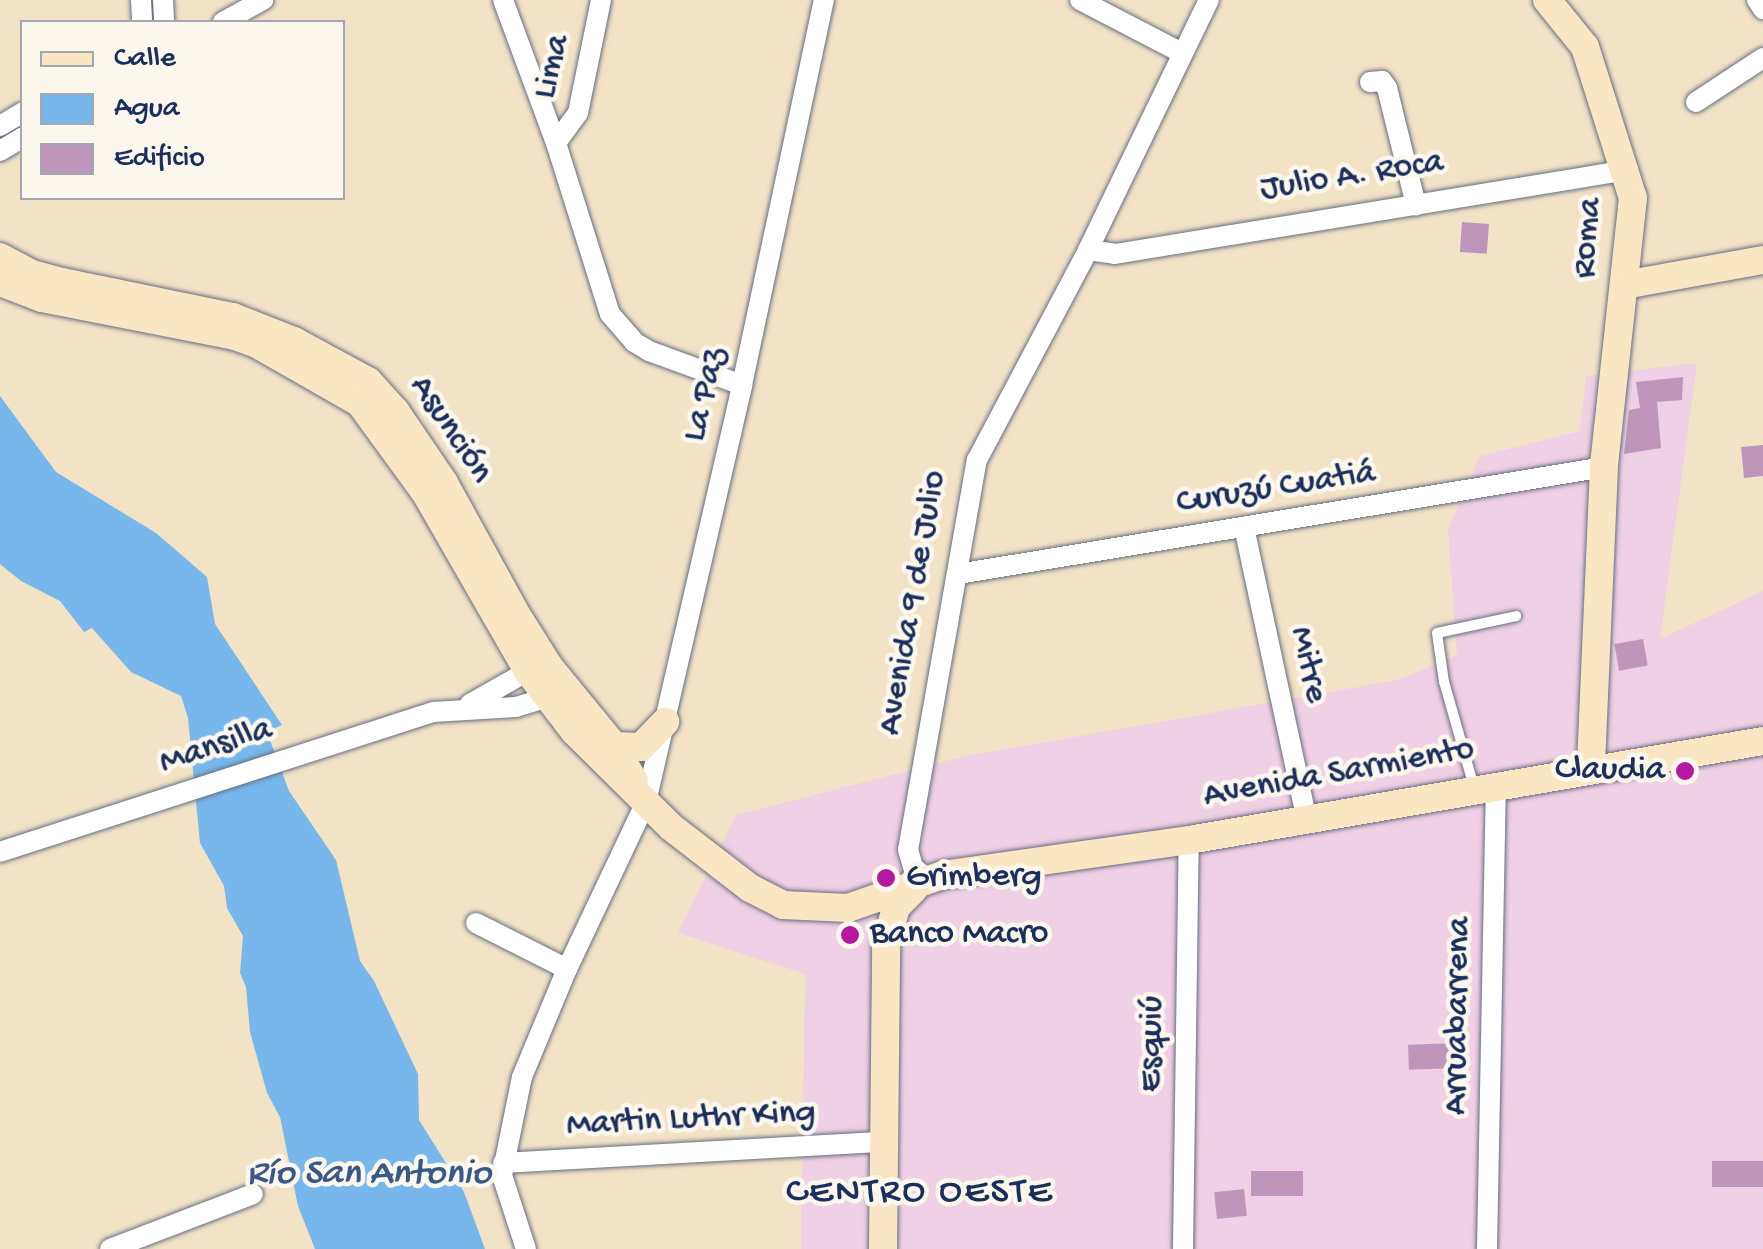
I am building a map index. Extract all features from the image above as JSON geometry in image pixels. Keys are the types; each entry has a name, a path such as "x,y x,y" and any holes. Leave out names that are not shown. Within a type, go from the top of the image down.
{"main road":[{"name":"Roma","path":"1546,0 1585,47 1628,170 1633,198 1598,460 1603,498 1591,768"},
{"name":"Asunción","path":"0,257 62,282 233,317 294,342 368,381 396,412 444,483 547,680 614,746 646,802"},
{"path":"1624,285 1763,260"},
{"name":"Asunción","path":"0,282 42,298 235,336 348,394 375,419 598,759 671,827 769,899 805,908 848,908 927,880"},
{"path":"614,746 641,747 664,722"},
{"name":"Avenida Sarmiento","path":"927,880 1189,840 1763,741"},
{"path":"883,1249 886,946 896,907 927,880"},
{"path":"848,908 873,922 886,946"}],"street":[{"path":"227,20 262,0"},
{"path":"503,0 556,143 610,314 634,342 648,351 742,385"},
{"name":"Lima","path":"556,143 578,113 601,0"},
{"name":"La Paz","path":"503,1163 522,1077 567,969 646,802 742,385 824,0"},
{"path":"1080,0 1182,53"},
{"name":"Avenida 9 de Julio","path":"927,880 913,867 908,850 968,500 984,441 1088,250 1209,0"},
{"path":"1758,0 1763,9"},
{"path":"1696,102 1763,58"},
{"path":"1370,82 1382,81 1387,88 1416,205"},
{"name":"Julio A. Roca","path":"1088,250 1115,254 1628,170"},
{"name":"Curuzú Cuatiá","path":"958,574 1244,527 1598,460"},
{"name":"Mitre","path":"1244,527 1306,817"},
{"name":"Mansilla","path":"8,849 547,680"},
{"name":"Mansilla","path":"454,710 516,706 547,680"},
{"name":"Arruabarrena","path":"1485,786 1488,1249"},
{"path":"0,830 8,849"},
{"name":"Esquiú","path":"1183,1249 1189,840"},
{"path":"476,923 567,969"},
{"name":"Martin Luthr King","path":"503,1163 882,1142"},
{"path":"503,1163 505,1192 526,1249"},
{"path":"110,1249 253,1194"}],"lane":[{"path":"1485,786 1444,682 1437,633 1516,616"}],"shaded area":[{"path":"1697,363 1660,639 1763,591 1763,1249 801,1249 805,974 678,933 736,815 966,756 1398,680 1457,655 1448,530 1480,456 1580,431 1586,376"}],"water":[{"name":"Río San Antonio","path":"0,396 56,472 156,533 207,577 215,624 282,725 267,732 289,791 336,860 360,961 374,981 418,1074 419,1120 464,1192 485,1249 315,1249 298,1206 280,1117 267,1093 250,1032 246,987 240,973 243,936 227,908 224,886 200,843 188,718 181,696 131,672 92,628 84,632 60,601 21,581 0,564"}],"building":[{"path":"1462,222 1489,224 1487,254 1460,252"},
{"path":"1683,377 1682,400 1657,402 1661,448 1624,454 1629,410 1640,408 1636,382"},
{"path":"1763,445 1763,476 1744,478 1741,447"},
{"path":"1643,639 1648,666 1619,671 1614,644"},
{"path":"1459,1043 1460,1068 1409,1070 1408,1045"},
{"path":"1712,1161 1763,1161 1763,1187 1712,1187"},
{"path":"1251,1171 1303,1171 1303,1196 1251,1196"},
{"path":"1244,1189 1247,1216 1217,1219 1214,1192"}],"place":[{"name":"Claudia","path":"1685,771"},
{"name":"Grimberg","path":"886,878"},
{"name":"Banco Macro","path":"850,935"}],"district":[{"name":"CENTRO OESTE","path":"920,1194"}]}
